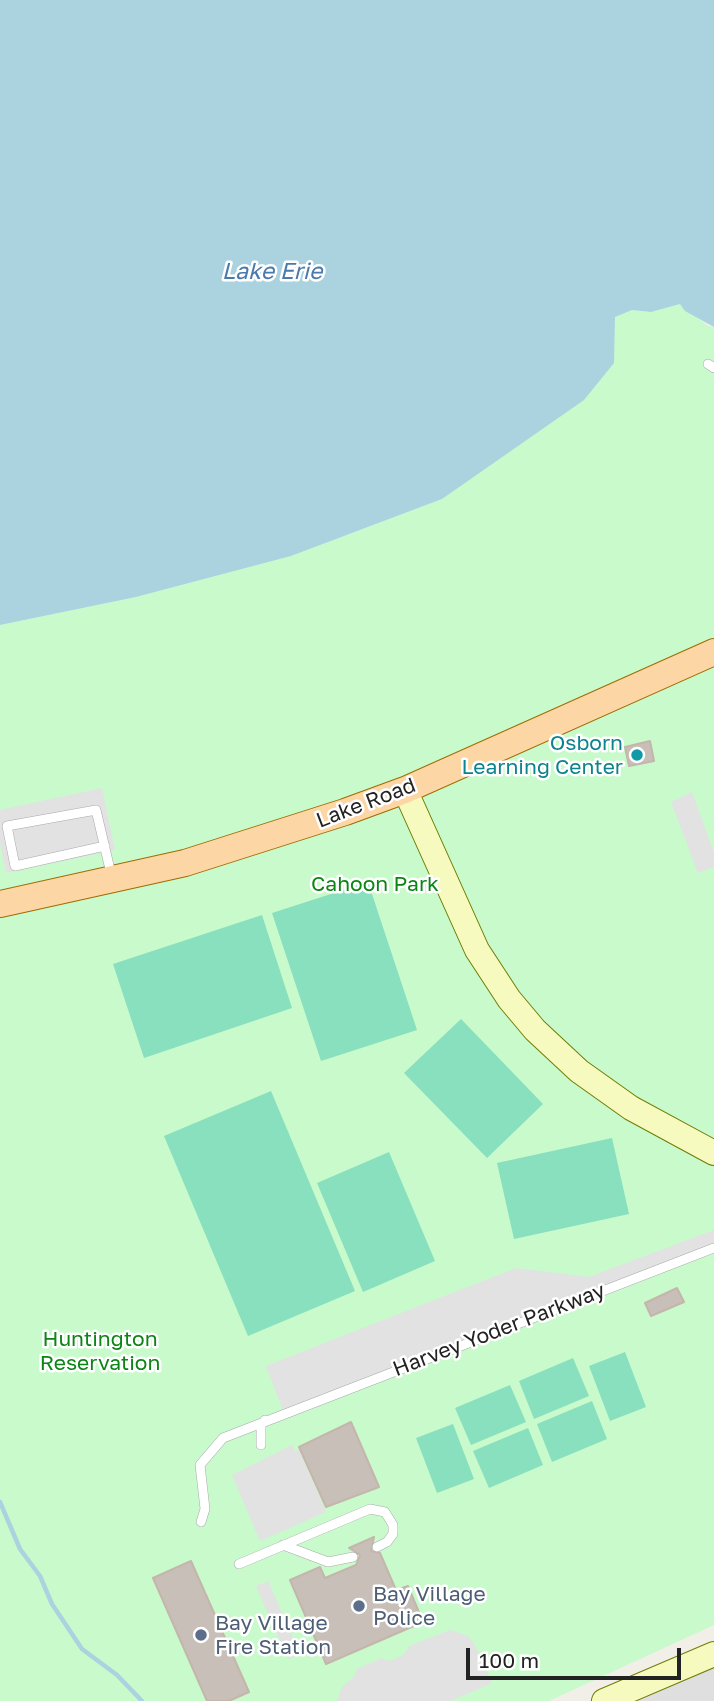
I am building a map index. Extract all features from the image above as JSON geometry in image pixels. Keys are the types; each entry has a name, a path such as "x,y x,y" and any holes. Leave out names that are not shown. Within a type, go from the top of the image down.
{"main road":[{"name":"Lake Road","path":"0,904 112,880 246,846 405,790 714,652"}],"street":[{"path":"405,790 477,950 509,999 535,1030 579,1070 638,1113 714,1153"},
{"path":"604,1701 714,1654"}],"lane":[{"path":"105,846 15,866 7,826 96,810 105,846 112,880"},
{"name":"Harvey Yoder Parkway","path":"201,1522 205,1509 199,1476 203,1458 223,1438 714,1248"},
{"path":"261,1445 261,1425 265,1420"},
{"path":"239,1564 369,1509 386,1512 393,1525 393,1534 387,1542 377,1547"},
{"path":"283,1545 328,1562 352,1557"}],"shaded area":[{"path":"102,788 115,850 6,873 0,843 0,810"},
{"path":"692,792 714,853 714,867 698,873 671,802"},
{"path":"714,1230 714,1248 284,1413 266,1366 516,1268 589,1277"},
{"path":"292,1445 295,1451 299,1450 326,1512 260,1541 232,1475"},
{"path":"268,1581 300,1654 288,1659 256,1586"},
{"path":"450,1630 468,1636 475,1645 492,1683 451,1701 337,1701 342,1687 355,1676 357,1669 381,1658 389,1661 404,1655 409,1646"},
{"path":"714,1666 714,1701 633,1701"}],"green space":[{"name":"Cahoon Park","path":"680,304 708,326 714,327 714,1625 549,1701 0,1701 0,625 136,597 291,556 442,499 614,363 614,317 632,310 651,312"},
{"path":"368,882 417,1030 321,1061 272,913"},
{"path":"262,915 292,1008 144,1058 113,964"},
{"path":"461,1019 543,1104 487,1158 404,1073"},
{"path":"271,1091 355,1291 248,1336 164,1136"},
{"path":"612,1138 629,1214 514,1239 497,1163"},
{"path":"389,1152 435,1261 363,1292 317,1183"},
{"path":"625,1352 646,1407 610,1421 589,1366"},
{"path":"573,1358 589,1396 534,1419 519,1381"},
{"path":"510,1385 526,1422 471,1445 455,1408"},
{"path":"592,1401 607,1439 552,1462 537,1424"},
{"path":"453,1424 474,1479 437,1493 416,1438"},
{"path":"528,1428 543,1465 489,1488 473,1451"}],"water":[{"name":"Lake Erie","path":"0,0 714,0 714,327 685,311 680,304 651,312 632,310 615,317 614,363 584,400 442,499 291,556 136,597 0,625"}],"building":[{"path":"650,741 654,761 629,766 625,747"},
{"path":"677,1288 684,1302 651,1316 645,1303"},
{"path":"351,1422 379,1487 326,1507 299,1447"},
{"name":"Bay Village Police","path":"374,1537 371,1551 380,1553 396,1590 408,1586 423,1622 326,1664 290,1580 320,1567 325,1578 356,1565 360,1555 349,1548"},
{"name":"Bay Village Fire Station","path":"191,1561 249,1692 229,1701 207,1701 153,1578"}],"waterway":[{"path":"0,1502 20,1549 40,1576 52,1604 82,1649 117,1675 142,1701"}],"place":[{"name":"Osborn Learning Center","path":"637,755"},
{"name":"Bay Village Police","path":"359,1606"},
{"name":"Bay Village Fire Station","path":"201,1635"}],"park label":[{"name":"Huntington Reservation","path":"100,1351"}]}
